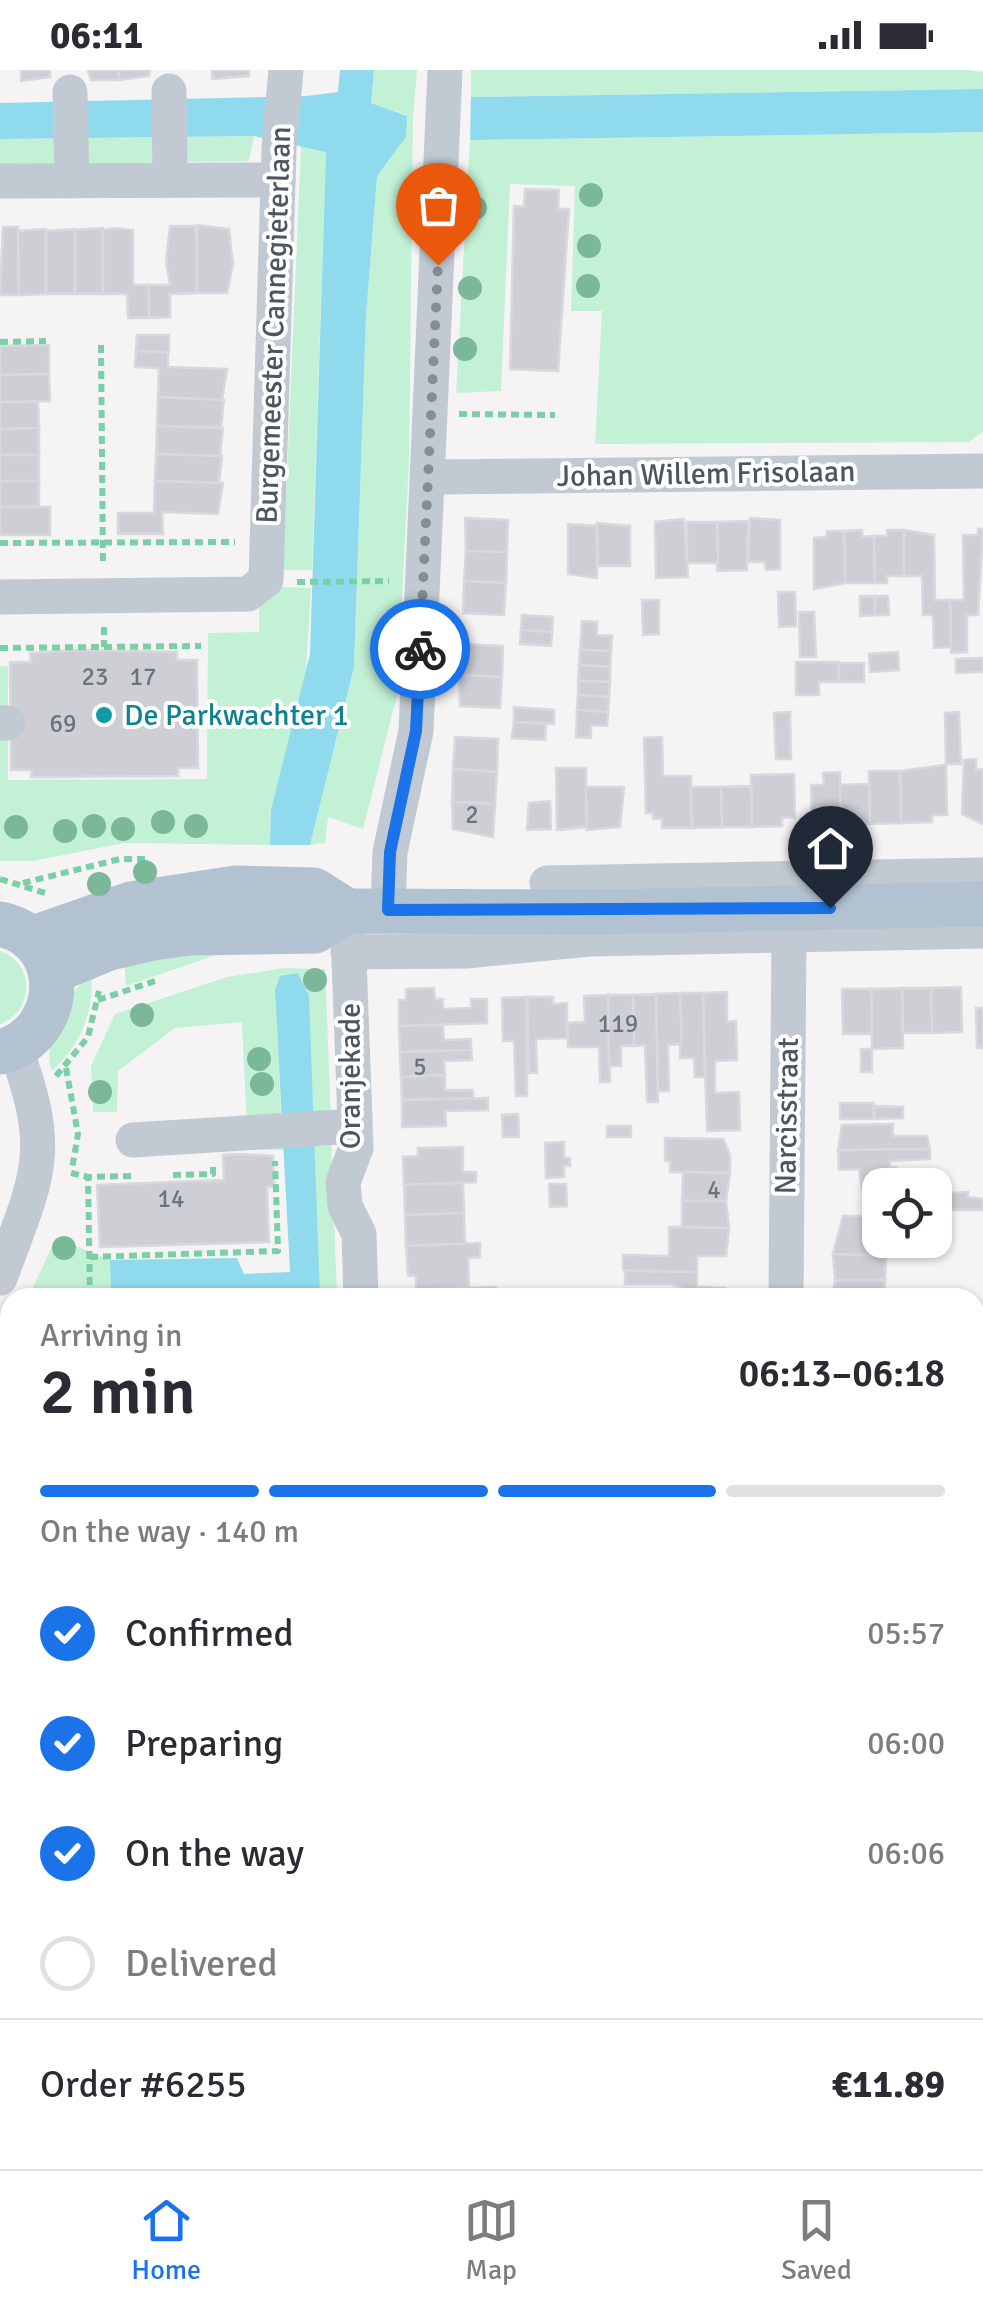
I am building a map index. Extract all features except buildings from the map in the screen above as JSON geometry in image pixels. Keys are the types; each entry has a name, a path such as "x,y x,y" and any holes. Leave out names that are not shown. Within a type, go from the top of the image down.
{"main road":[{"path":"7,1050 36,1032 50,1010 28,945 109,948 190,932 315,931 361,924 602,912 983,904"}],"street":[{"name":"Oranjekade","path":"361,1288 359,1234 345,1206 343,1182 356,1148 361,924 390,852 416,731 445,77"},
{"name":"Burgemeester Cannegieterlaan","path":"104,596 248,594 266,580 284,80"},
{"path":"170,91 170,168"},
{"path":"70,92 72,168"},
{"path":"0,180 72,168 278,164"},
{"name":"Johan Willem Frisolaan","path":"430,477 983,471"},
{"path":"0,597 104,596"},
{"path":"547,884 983,875"},
{"path":"602,912 648,882"},
{"path":"361,924 466,950 590,939 983,931"},
{"name":"Narcisstraat","path":"786,1288 789,935"},
{"path":"0,1278 31,1194 40,1139 37,1110 7,1050"},
{"path":"133,1140 355,1126"}],"path":[{"path":"0,342 46,341"},
{"path":"101,346 104,647"},
{"path":"432,413 555,415"},
{"path":"0,544 266,542"},
{"path":"302,582 393,581"},
{"path":"0,648 200,646"},
{"path":"0,878 23,883"},
{"path":"66,1067 88,1036 98,1000"},
{"path":"90,1256 278,1251 276,1132"},
{"path":"159,1175 213,1174 212,1136"},
{"path":"71,1172 88,1177 142,1176"},
{"path":"88,1177 90,1288"}],"green space":[{"path":"374,70 417,70 413,117 409,460 397,695 363,829 328,817 325,843 310,845 354,667 366,316 377,176 406,137 406,115 371,103"},
{"path":"471,70 966,70 983,72 983,89 471,97"},
{"path":"983,132 983,431 969,442 595,444 602,311 571,311 575,186 510,184 501,391 456,393 470,140"},
{"path":"254,136 249,161 0,165 0,139"},
{"path":"301,146 326,151 312,570 283,570"},
{"path":"282,587 311,588 305,687 271,810 270,845 124,843 33,861 0,861 0,666 8,666 8,780 207,779 208,633 259,632 259,603"},
{"path":"0,951 20,966 26,987 20,1009 0,1024"},
{"path":"216,955 126,986 124,957"},
{"path":"284,968 325,969 331,1119 312,1122 275,990 283,1150 248,1149 242,1022 175,1028 118,1071 117,1112 93,1112 91,1066 115,1014 227,977"},
{"path":"91,973 91,1001 84,1027 52,1071 50,1045 58,1018"},
{"path":"331,1139 337,1288 319,1288 313,1142"},
{"path":"56,1238 110,1260 111,1288 33,1288"}],"water":[{"path":"340,70 374,70 371,103 407,116 406,137 377,176 366,316 354,667 310,845 270,845 271,810 310,654 326,152 254,136 0,139 0,103 307,96 338,92"},
{"path":"983,89 983,132 470,140 471,97"},
{"path":"298,973 309,996 320,1288 111,1288 110,1260 237,1258 244,1274 290,1272 275,990 280,976"}],"way so far":[{"path":"420,649 438,265"}],"place":[{"name":"De Parkwachter 1","path":"104,715"}],"route":[{"path":"420,649 416,731 390,852 388,910 830,908"}]}
